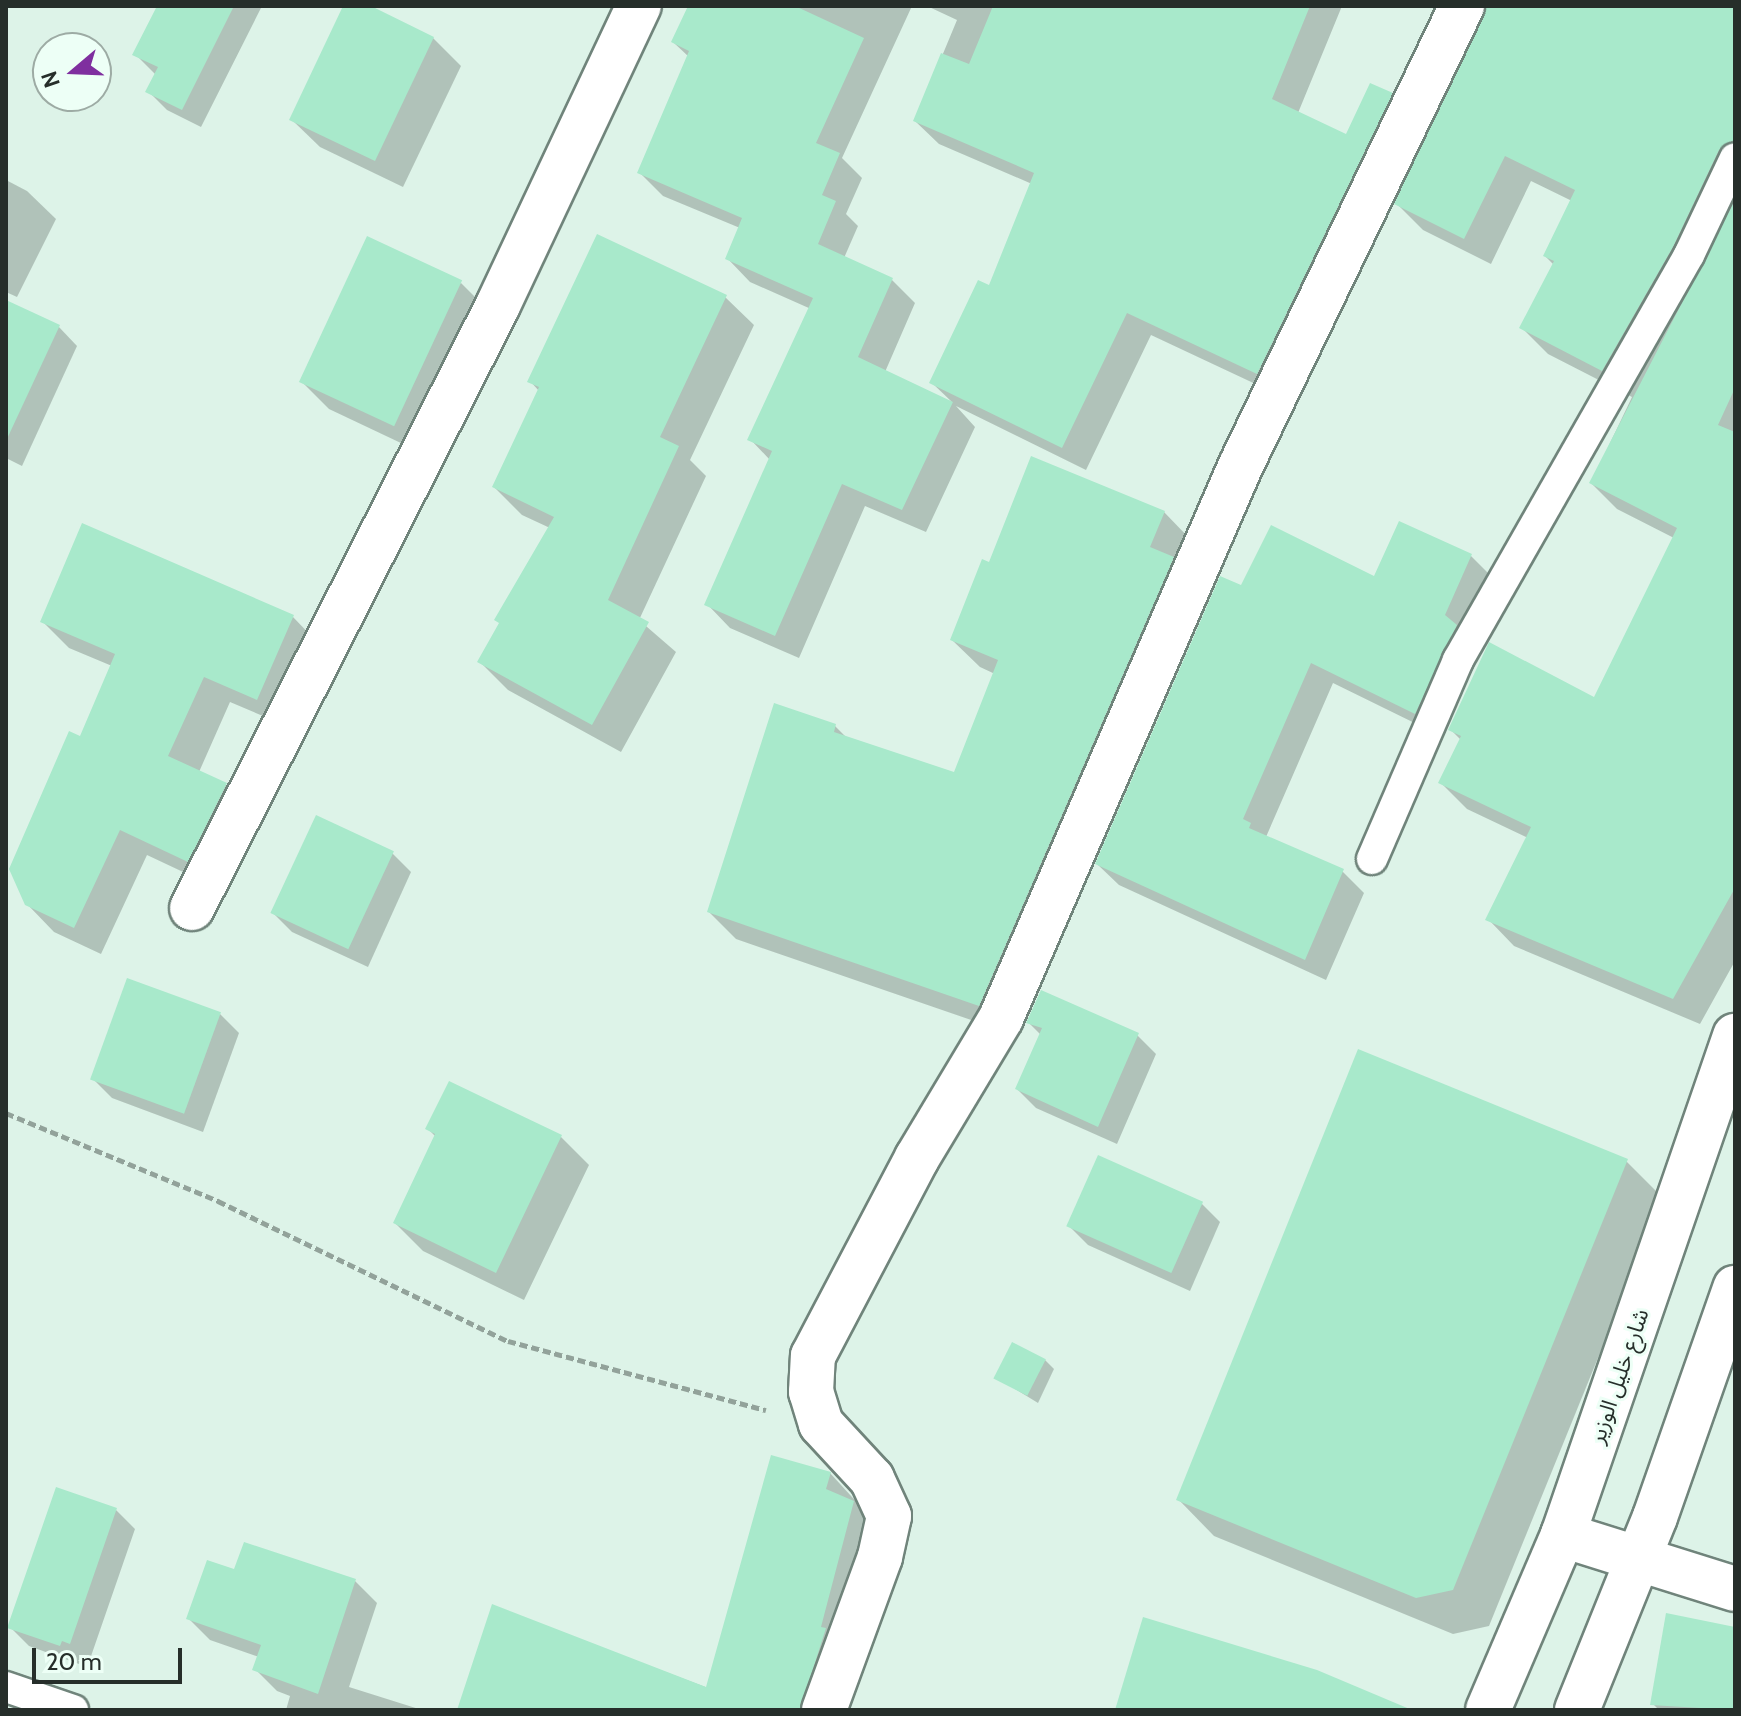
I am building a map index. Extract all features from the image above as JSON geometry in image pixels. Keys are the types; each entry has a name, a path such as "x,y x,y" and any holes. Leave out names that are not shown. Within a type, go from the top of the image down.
{"street":[{"path":"192,908 498,305 639,6"},
{"path":"824,1710 880,1557 889,1516 872,1479 821,1424 811,1392 813,1356 917,1158 1001,1018 1240,467 1462,6"},
{"name":"شارع خليل الوزير","path":"1488,1710 1563,1535 1735,1036"},
{"path":"1577,1710 1636,1561 1735,1288"},
{"path":"1563,1535 1636,1561 1735,1589"}],"lane":[{"path":"1372,859 1458,660 1689,255 1735,158"},
{"path":"6,1687 73,1710"}],"path":[{"path":"6,1113 218,1201 508,1341 821,1424"}],"building":[{"path":"157,6 234,6 182,110 145,92 158,67 132,55"},
{"path":"343,6 371,6 434,37 375,161 289,120"},
{"path":"688,6 795,6 864,38 816,143 840,153 822,195 836,201 818,244 893,278 858,357 953,402 902,510 842,484 775,636 704,605 772,451 747,440 813,298 725,259 742,218 637,173 689,51 671,42"},
{"path":"993,6 1310,6 1272,99 1346,134 1370,83 1393,93 1257,374 1127,313 1062,448 929,383 978,280 989,285 1034,173 913,121 941,53 969,64"},
{"path":"1487,6 1735,6 1735,140 1719,150 1673,247 1602,371 1519,328 1554,261 1543,256 1575,190 1505,156 1464,239 1394,204"},
{"path":"1735,200 1735,388 1718,425 1735,432 1735,888 1673,999 1485,920 1531,827 1438,783 1461,736 1448,730 1489,642 1594,697 1677,528 1589,483"},
{"path":"597,234 727,295 660,437 679,446 608,600 649,622 592,725 477,662 499,623 494,620 554,517 492,487 539,387 527,382"},
{"path":"367,236 462,280 394,426 299,382"},
{"path":"6,300 60,325 6,441"},
{"path":"1031,456 1165,511 1150,547 1174,557 979,1006 707,912 774,703 836,724 834,732 954,772 998,660 950,640 982,559 989,562"},
{"path":"1399,521 1472,554 1445,615 1457,625 1415,714 1311,663 1243,819 1251,823 1249,828 1344,869 1305,960 1095,864 1220,576 1241,585 1271,525 1374,576"},
{"path":"82,523 294,615 257,700 204,677 168,756 227,783 188,862 120,830 74,928 25,905 9,869 69,731 80,736 115,654 40,622"},
{"path":"316,815 394,851 348,949 270,913"},
{"path":"127,978 221,1012 184,1114 90,1079"},
{"path":"1041,990 1139,1033 1098,1127 1015,1089 1042,1028 1026,1023"},
{"path":"1358,1049 1628,1159 1453,1590 1416,1598 1176,1500"},
{"path":"449,1081 562,1135 496,1273 393,1223 435,1134 425,1129"},
{"path":"1098,1155 1203,1202 1171,1273 1066,1226"},
{"path":"1012,1342 1046,1359 1027,1396 993,1379"},
{"path":"771,1455 831,1472 826,1489 854,1501 821,1627 826,1628 800,1710 457,1710 492,1604 706,1687"},
{"path":"56,1487 117,1508 70,1644 62,1641 60,1646 7,1628"},
{"path":"244,1542 356,1579 318,1694 252,1670 261,1645 186,1619 207,1560 234,1569"},
{"path":"1666,1613 1735,1627 1735,1710 1650,1705"},
{"path":"1143,1617 1317,1670 1412,1710 1115,1710"}]}
